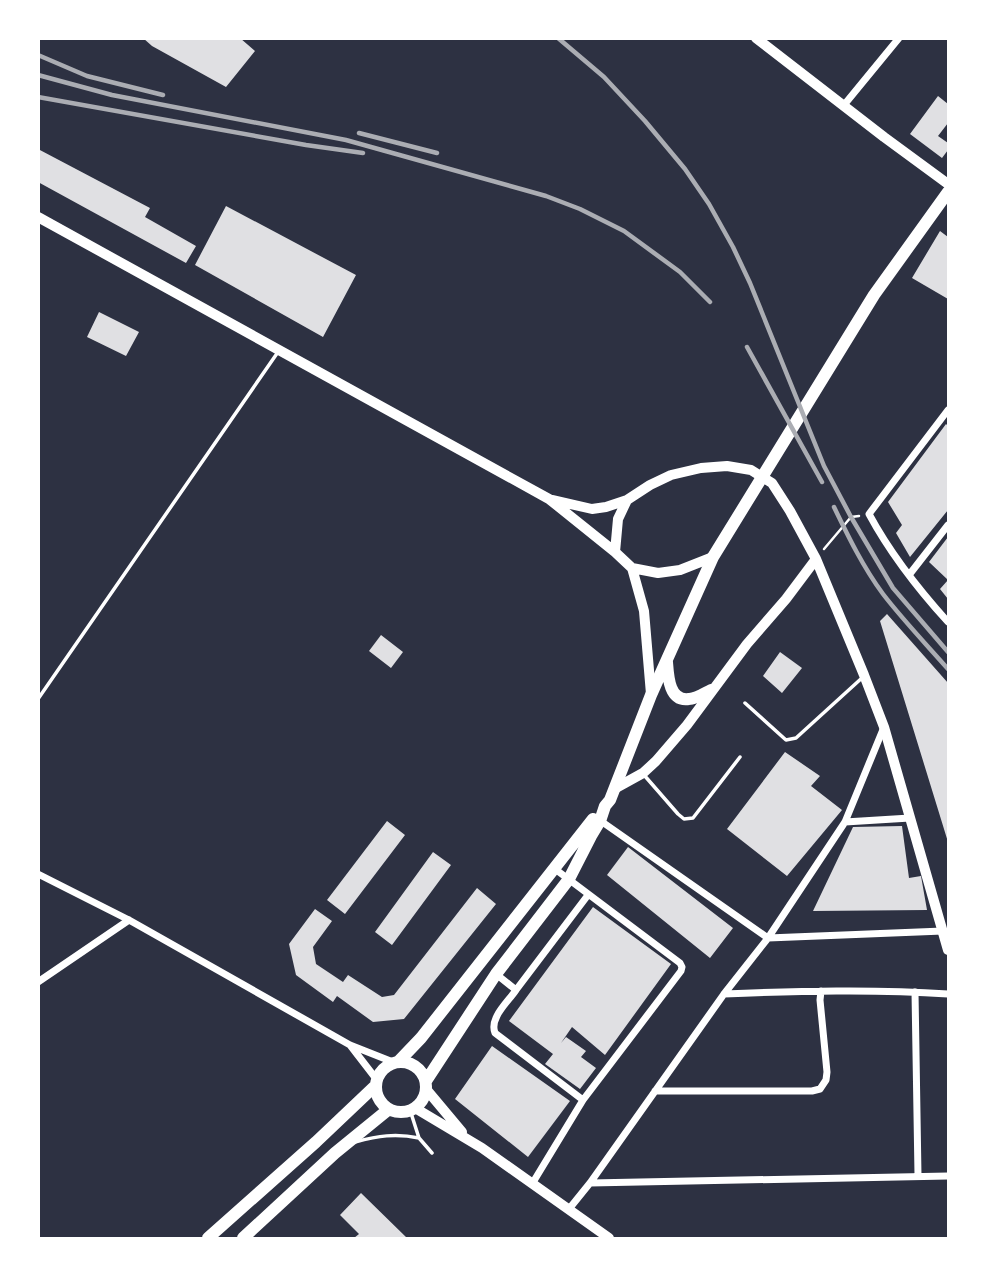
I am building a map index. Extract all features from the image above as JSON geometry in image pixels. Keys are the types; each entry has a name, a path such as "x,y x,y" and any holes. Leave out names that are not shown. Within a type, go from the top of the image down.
{"main road":[{"path":"763,40 884,138 948,184"},
{"path":"376,1083 379,1100 389,1109 396,1112 413,1109 424,1097 426,1085 496,974 569,879 614,789 651,695 713,557 874,295 948,192"},
{"path":"667,659 670,685 679,697 691,699 711,690"},
{"path":"211,1237 316,1142 376,1083 384,1068 396,1062 416,1044 597,819"},
{"path":"396,1062 413,1065 423,1074 426,1085"},
{"path":"226,1222 238,1230 243,1238 335,1153 389,1109"}],"street":[{"path":"844,106 899,38"},
{"path":"38,217 550,499 632,568 644,611 651,695"},
{"path":"948,414 869,514 882,538 909,575 948,622"},
{"path":"550,499 592,509 606,507 627,500 671,475 701,468 727,466 751,470 772,483 816,559 884,727 948,950"},
{"path":"615,552 618,519 627,500"},
{"path":"909,575 948,525"},
{"path":"632,568 658,573 680,570 713,557"},
{"path":"614,789 643,773 656,761 816,559"},
{"path":"569,1209 724,994 768,938 845,822 884,727"},
{"path":"845,822 910,818"},
{"path":"597,819 768,938 943,931"},
{"path":"532,1184 583,1100 682,967 555,869"},
{"path":"38,874 129,920 350,1045 396,1062"},
{"path":"583,1100 495,1033 493,1028 494,1020 588,895"},
{"path":"38,982 129,920"},
{"path":"496,974 516,990"},
{"path":"724,994 821,991 948,994"},
{"path":"655,1091 820,1089 826,1080 827,1072 821,991"},
{"path":"915,992 918,1175"},
{"path":"350,1045 376,1083"},
{"path":"426,1085 467,1138"},
{"path":"413,1109 467,1138 608,1238"},
{"path":"590,1182 948,1176"}],"lane":[{"path":"38,699 279,350"},
{"path":"746,704 786,740 796,738 864,676"},
{"path":"643,773 678,814 684,818 693,818 740,757"},
{"path":"413,1109 419,1138 432,1153"},
{"path":"335,1153 355,1142 378,1136 407,1135 419,1138"}],"path":[{"path":"816,559 851,517 869,514"}],"building":[{"path":"143,38 240,38 255,51 226,87 152,46"},
{"path":"938,96 948,104 948,123 938,136 948,143 948,150 942,158 910,134"},
{"path":"38,149 150,208 145,217 196,246 186,263 38,182"},
{"path":"226,206 356,275 323,337 195,265"},
{"path":"940,231 948,237 948,299 912,278"},
{"path":"99,312 139,332 126,356 87,337"},
{"path":"946,424 948,510 910,557 896,533 902,525 888,502"},
{"path":"948,537 948,580 929,562"},
{"path":"948,580 948,599 940,589"},
{"path":"887,614 948,683 948,842 880,621"},
{"path":"381,635 403,652 391,668 369,651"},
{"path":"780,652 802,668 782,693 763,676"},
{"path":"785,752 820,776 811,786 842,810 787,876 727,829"},
{"path":"387,821 405,835 345,914 327,900"},
{"path":"902,826 909,878 921,876 927,910 813,911 853,827"},
{"path":"628,847 733,928 710,958 607,875"},
{"path":"433,852 451,865 392,945 375,932"},
{"path":"477,888 496,904 404,1019 373,1022 337,996 333,1002 296,975 289,944 315,909 332,921 313,947 316,964 343,982 348,975 382,997 394,995"},
{"path":"593,907 671,964 605,1055 572,1027 561,1043 566,1037 586,1051 581,1057 596,1068 580,1089 545,1064 553,1054 509,1021"},
{"path":"492,1046 570,1101 528,1157 455,1099"},
{"path":"361,1193 407,1238 354,1238 359,1234 340,1215"}],"railway":[{"path":"558,38 604,77 645,121 685,169 709,204 750,283 824,466 851,517 893,588 948,652"},
{"path":"38,55 87,76 163,95"},
{"path":"38,75 112,95 346,140 546,196 624,231 680,272 710,302"},
{"path":"38,97 363,153"},
{"path":"359,133 437,153"},
{"path":"747,347 822,482"},
{"path":"834,507 856,551 883,594 948,669"}]}
